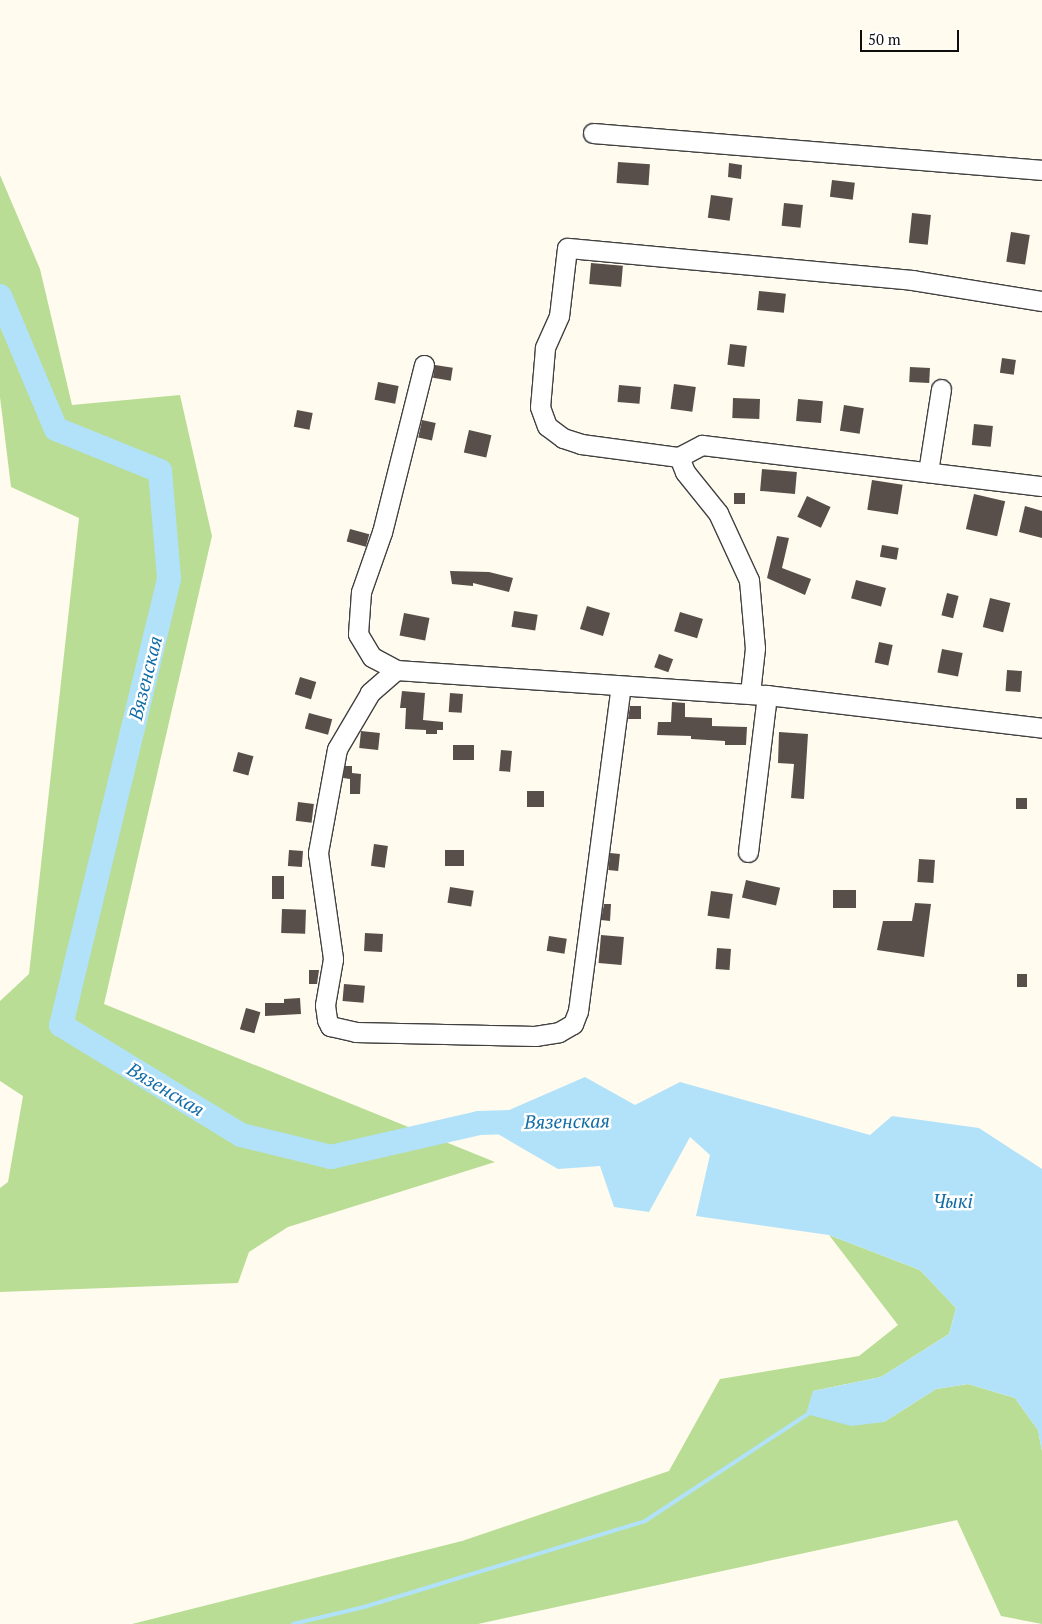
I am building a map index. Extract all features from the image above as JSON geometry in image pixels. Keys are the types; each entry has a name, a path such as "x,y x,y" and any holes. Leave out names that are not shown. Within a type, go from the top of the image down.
{"street":[{"path":"593,133 1042,170"},
{"path":"1042,300 913,280 567,248 559,316 545,348 540,407 547,426 563,438 581,444 679,456 702,445 1042,486"},
{"path":"424,365 382,532 361,592 357,614 358,634 372,657 396,670 759,694 1042,728"},
{"path":"928,472 940,389"},
{"path":"679,456 685,472 718,513 749,580 759,694 748,852"},
{"path":"396,670 370,693 337,749 318,853 334,959 325,1005 327,1020 330,1026 355,1032 535,1036 560,1032 573,1024 578,1011 622,686"}],"green space":[{"path":"0,175 40,269 72,405 180,395 212,536 104,1004 495,1162 288,1227 249,1252 238,1283 0,1292 0,1188 8,1182 23,1096 0,1081 0,1001 29,974 79,518 11,487 0,397"},
{"path":"829,1235 920,1270 956,1308 949,1334 881,1377 813,1391 884,1422 936,1389 968,1384 1015,1398 1038,1430 1042,1451 1042,1624 1001,1616 957,1520 478,1624 132,1624 462,1541 669,1471 720,1379 859,1356 898,1325"}],"water":[{"name":"Чыкі","path":"585,1077 635,1105 680,1082 870,1135 892,1116 979,1128 1042,1169 1042,1451 1038,1430 1015,1398 968,1384 936,1389 884,1422 851,1426 806,1414 813,1391 881,1377 949,1334 956,1308 920,1270 829,1235 696,1216 710,1155 690,1137 649,1212 614,1207 600,1166 558,1169 479,1123"}],"building":[{"path":"618,162 650,164 648,185 617,183"},
{"path":"729,163 742,165 741,179 728,177"},
{"path":"832,180 855,183 853,200 830,197"},
{"path":"711,195 733,198 730,221 708,218"},
{"path":"784,203 803,205 800,228 782,226"},
{"path":"912,213 931,215 928,245 909,243"},
{"path":"1011,232 1030,235 1025,265 1006,262"},
{"path":"591,263 623,266 621,287 589,284"},
{"path":"759,291 786,294 784,313 757,310"},
{"path":"730,344 747,346 744,367 727,365"},
{"path":"1002,358 1016,360 1014,375 1000,373"},
{"path":"435,365 453,368 451,381 433,378"},
{"path":"910,367 930,368 929,383 909,382"},
{"path":"378,382 399,386 395,404 375,400"},
{"path":"674,384 696,387 692,412 671,409"},
{"path":"619,385 641,387 639,404 618,402"},
{"path":"733,398 760,399 759,419 732,418"},
{"path":"798,399 823,401 821,423 796,421"},
{"path":"844,405 864,408 860,434 840,431"},
{"path":"297,410 313,413 309,430 294,427"},
{"path":"422,420 436,423 432,441 418,438"},
{"path":"974,424 993,426 991,447 972,445"},
{"path":"469,430 491,435 486,458 464,452"},
{"path":"762,469 797,472 795,494 760,491"},
{"path":"872,480 903,485 898,514 867,510"},
{"path":"734,493 745,493 745,504 734,504"},
{"path":"974,494 1005,501 997,536 966,529"},
{"path":"807,496 831,507 821,528 797,517"},
{"path":"1025,506 1042,511 1042,538 1019,532"},
{"path":"350,529 369,534 366,547 347,542"},
{"path":"777,536 789,538 782,568 811,579 805,595 767,578"},
{"path":"882,545 899,548 897,560 880,557"},
{"path":"450,571 489,572 513,578 509,592 473,583 473,586 452,584"},
{"path":"856,580 886,588 881,606 851,598"},
{"path":"947,593 959,596 953,618 941,615"},
{"path":"990,598 1010,603 1003,632 983,627"},
{"path":"587,606 610,613 603,636 580,629"},
{"path":"514,611 538,615 535,631 511,627"},
{"path":"680,612 703,619 697,638 674,631"},
{"path":"404,613 430,618 425,641 400,636"},
{"path":"879,642 893,645 888,665 875,663"},
{"path":"942,649 963,653 958,677 937,673"},
{"path":"659,654 673,659 668,672 654,667"},
{"path":"1007,670 1022,671 1020,692 1006,691"},
{"path":"300,677 316,682 311,699 295,694"},
{"path":"402,691 425,693 423,720 443,722 443,730 437,730 437,734 426,734 426,730 405,729 406,708 400,708"},
{"path":"450,693 463,694 462,713 449,712"},
{"path":"672,702 685,703 685,717 712,718 712,726 747,727 746,745 725,745 725,741 691,739 691,736 657,735 658,722 671,722"},
{"path":"630,706 641,706 641,719 628,719"},
{"path":"309,713 332,719 328,735 305,728"},
{"path":"361,731 380,733 378,750 359,748"},
{"path":"779,732 808,734 804,799 791,798 794,764 778,763"},
{"path":"453,745 474,745 474,760 453,760"},
{"path":"501,750 512,751 510,772 499,771"},
{"path":"238,752 253,756 248,775 233,771"},
{"path":"345,766 352,766 352,773 361,774 360,794 350,794 350,779 343,778"},
{"path":"527,791 544,791 544,807 527,807"},
{"path":"1016,798 1027,798 1027,809 1016,809"},
{"path":"298,802 314,804 312,823 296,821"},
{"path":"374,844 388,846 385,868 371,866"},
{"path":"289,850 303,851 302,867 288,866"},
{"path":"445,850 464,850 464,866 445,866"},
{"path":"610,853 620,854 618,871 608,870"},
{"path":"919,859 935,860 933,883 917,882"},
{"path":"272,876 284,876 284,899 272,899"},
{"path":"746,880 780,888 776,905 742,898"},
{"path":"450,887 474,891 471,907 447,903"},
{"path":"833,890 856,890 856,908 833,908"},
{"path":"711,891 733,894 729,919 708,916"},
{"path":"915,903 931,904 924,957 877,950 883,921 912,921"},
{"path":"604,904 611,904 610,921 601,920"},
{"path":"282,909 306,910 305,934 281,933"},
{"path":"365,933 383,934 382,952 364,951"},
{"path":"601,935 624,937 621,965 599,963"},
{"path":"549,936 567,939 564,954 547,951"},
{"path":"717,948 731,949 730,970 716,969"},
{"path":"309,970 319,970 317,984 309,984"},
{"path":"1017,974 1027,974 1027,987 1017,987"},
{"path":"344,984 365,986 363,1003 343,1001"},
{"path":"300,998 301,1014 265,1016 265,1003 284,1003 284,999"},
{"path":"246,1008 260,1012 254,1033 240,1029"}],"waterway":[{"name":"Вязенская","path":"0,296 56,429 160,471 169,579 61,1025 241,1135 331,1157 479,1123 510,1122"},
{"path":"293,1624 364,1607 645,1521 811,1412"}]}
